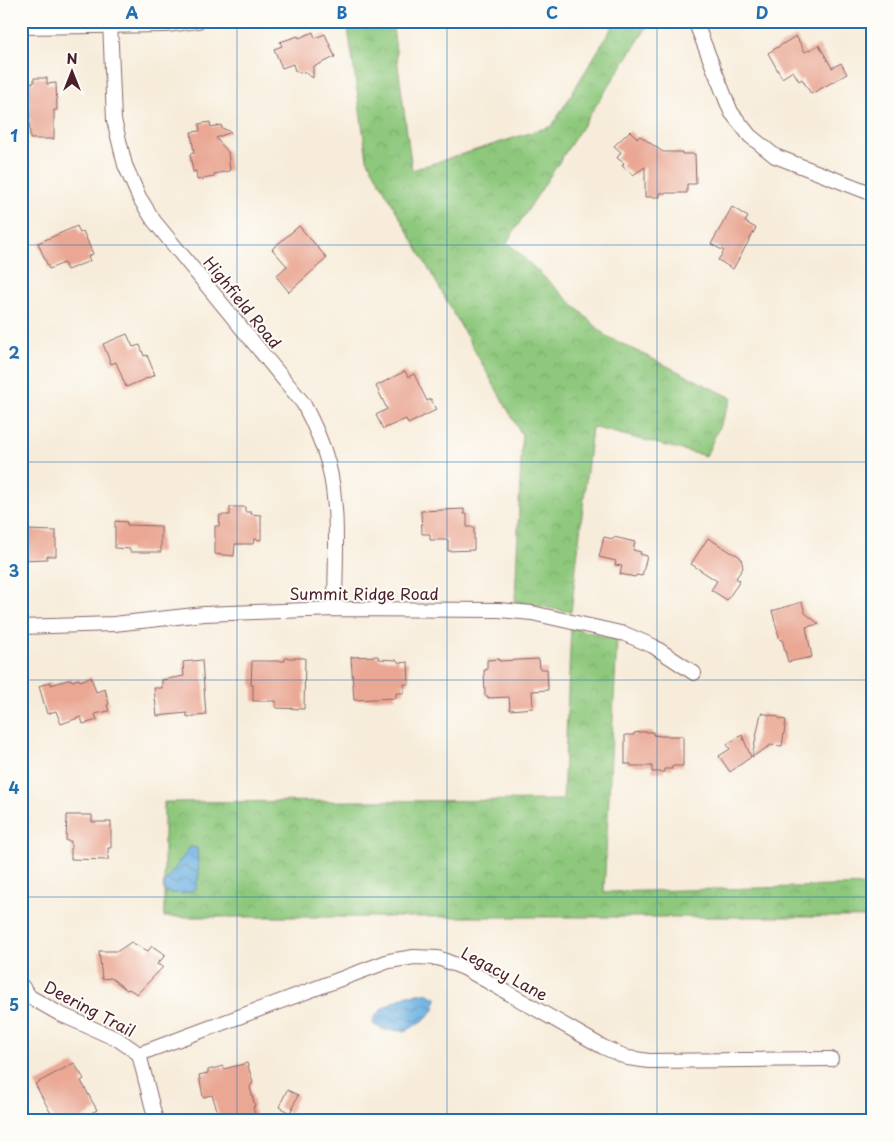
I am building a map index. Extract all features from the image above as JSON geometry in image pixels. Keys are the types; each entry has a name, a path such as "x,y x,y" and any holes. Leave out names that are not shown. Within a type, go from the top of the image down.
{"street":[{"path":"21,27 110,24 166,25 198,21"},
{"path":"695,21 730,112 750,136 775,156 873,194"},
{"name":"Highfield Road","path":"110,24 114,120 125,165 139,197 154,221 303,403 317,430 328,464 333,492 335,609"},
{"name":"Summit Ridge Road","path":"21,627 114,624 204,614 335,609 500,610 532,613 625,634 653,646 694,673"},
{"name":"Legacy Lane","path":"139,1054 389,961 414,957 438,958 464,968 603,1047 628,1058 649,1061 832,1059"},
{"name":"Deering Trail","path":"21,986 30,996 52,1009 119,1040 139,1054 156,1121"}],"green space":[{"path":"347,21 392,21 412,170 552,126 616,21 651,21 507,242 606,336 732,398 706,456 592,427 571,612 515,602 522,435 367,159"},
{"path":"571,627 617,640 604,892 873,885 873,917 164,917 164,802 563,800"}],"water":[{"path":"190,847 197,848 199,874 196,889 183,894 165,892 163,885"},
{"path":"427,993 436,998 434,1010 423,1021 406,1031 384,1030 373,1024 374,1017 391,1003 408,995"}],"building":[{"path":"313,32 315,38 325,34 335,57 313,67 313,78 304,72 295,71 293,64 282,68 274,49 282,46 280,42 298,36 299,38"},
{"path":"796,36 805,52 819,45 832,68 841,63 847,74 811,94 802,79 799,81 793,71 782,78 768,53"},
{"path":"34,78 47,78 47,84 56,83 57,110 54,110 54,139 30,139 29,104 24,104 23,92 28,92 28,83 34,83"},
{"path":"210,122 211,127 221,125 222,128 231,132 216,138 228,152 230,171 214,174 214,177 197,180 196,171 193,172 190,154 194,153 191,132 200,131 199,124"},
{"path":"630,131 637,138 640,136 663,152 695,154 696,184 687,184 687,193 660,193 660,197 645,197 645,167 633,175 622,166 624,163 617,158 621,152 614,146"},
{"path":"732,207 748,217 745,222 756,228 733,269 718,260 724,251 711,244"},
{"path":"77,226 80,233 83,231 93,254 88,256 90,261 67,270 64,263 49,269 38,243"},
{"path":"299,226 327,258 289,292 276,276 287,266 272,249"},
{"path":"127,334 133,347 140,345 144,356 147,355 155,375 126,387 116,362 111,364 103,344"},
{"path":"405,371 408,377 414,374 427,401 431,399 436,410 408,424 406,419 383,429 376,415 387,409 376,386"},
{"path":"230,507 245,507 245,512 261,515 261,540 254,539 253,544 235,544 234,556 215,554 215,526 219,526 220,515 230,515"},
{"path":"464,509 464,514 467,514 467,527 474,527 474,550 448,551 448,540 430,540 430,534 422,534 421,511"},
{"path":"115,521 127,522 127,525 161,526 161,552 130,552 130,549 115,548"},
{"path":"26,530 56,531 56,556 47,556 47,559 21,560 21,532 26,532"},
{"path":"604,537 613,539 614,537 635,542 633,550 647,556 642,576 636,575 635,577 620,574 622,566 615,565 616,561 599,557"},
{"path":"708,538 741,558 743,568 736,578 740,581 727,600 711,590 717,581 691,564"},
{"path":"802,602 805,613 819,624 806,627 812,657 788,662 772,611"},
{"path":"378,656 379,659 397,660 399,663 408,662 409,684 404,684 404,693 396,693 396,698 354,700 351,657"},
{"path":"285,658 305,658 304,709 276,708 276,701 253,701 253,685 251,685 252,661 285,661"},
{"path":"499,659 499,661 539,659 540,669 547,669 548,690 532,691 533,708 510,710 509,697 488,698 488,696 485,696 484,670 487,670 487,660"},
{"path":"202,660 206,715 187,717 187,713 157,716 154,688 162,688 162,680 184,676 183,662"},
{"path":"91,677 96,692 105,689 109,711 95,714 97,720 83,724 81,717 61,724 56,711 47,714 39,686 51,682 51,685 71,679 72,681 79,679 80,681"},
{"path":"761,713 786,720 782,746 771,745 752,757"},
{"path":"653,732 653,735 661,736 683,736 683,766 672,766 672,769 664,769 664,772 652,772 652,766 631,766 631,764 625,764 625,735 634,735 634,733"},
{"path":"742,735 751,757 730,772 719,756 730,749 727,744"},
{"path":"67,815 92,815 92,822 111,822 111,848 108,848 108,860 71,859 71,841 66,841"},
{"path":"131,942 148,951 152,946 166,955 157,964 163,967 137,994 129,989 127,990 111,978 102,979 99,951 118,951"},
{"path":"74,1063 84,1079 81,1081 97,1110 77,1121 55,1121 35,1084"},
{"path":"247,1063 253,1082 250,1087 256,1119 248,1121 221,1121 212,1095 203,1097 199,1075 208,1073 208,1070 223,1066 224,1069"},
{"path":"287,1090 298,1095 290,1113 279,1107"}]}
